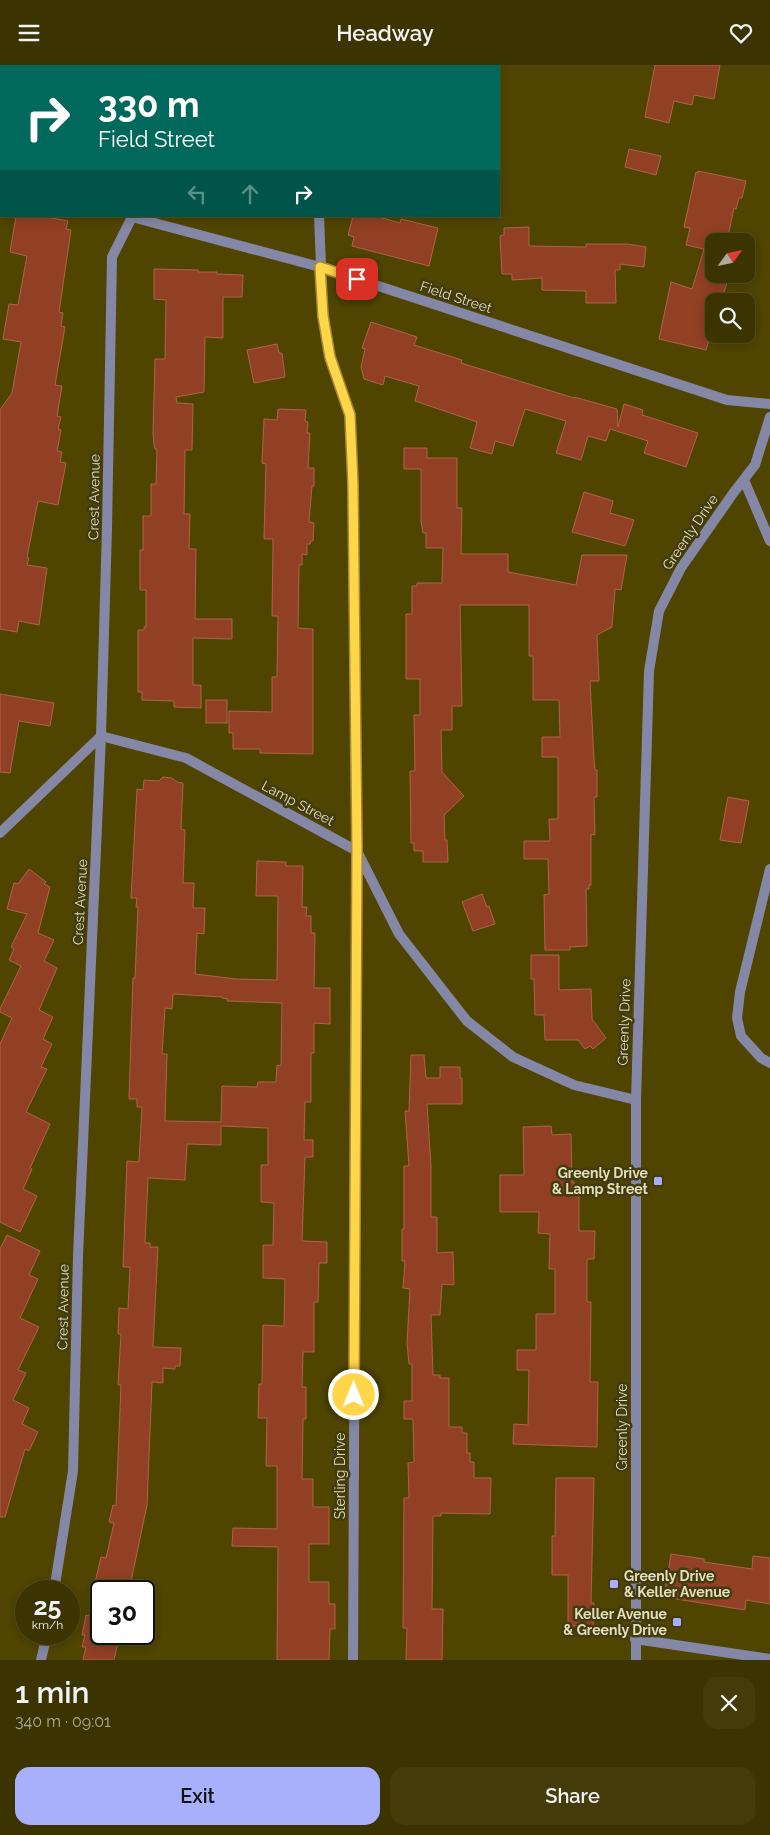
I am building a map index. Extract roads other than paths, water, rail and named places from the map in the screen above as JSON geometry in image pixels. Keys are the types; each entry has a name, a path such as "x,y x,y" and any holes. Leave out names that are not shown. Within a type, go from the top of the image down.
{"street":[{"name":"Field Street","path":"132,217 320,267 726,400 770,404"},
{"name":"Crest Avenue","path":"56,1580 73,1471 78,1246 101,736 112,257 132,217"},
{"name":"Sterling Drive","path":"319,217 323,316 330,357 350,415 353,484 357,851 353,1660"},
{"name":"Greenly Drive","path":"636,1660 636,1100 649,671 659,611 680,568 755,465 770,417"},
{"path":"744,480 770,541"},
{"path":"0,833 101,736"},
{"name":"Lamp Street","path":"101,736 186,758 357,851"},
{"path":"357,851 399,934 467,1021 513,1057 574,1085 636,1100"},
{"path":"770,869 740,992 737,1019 742,1036 761,1058 770,1063"},
{"path":"635,1639 770,1659"},
{"path":"41,1660 44,1645"}],"place":[{"name":"Greenly Drive & Lamp Street","path":"658,1181"},
{"name":"Greenly Drive & Keller Avenue","path":"614,1584"},
{"name":"Keller Avenue & Greenly Drive","path":"677,1622"}]}
